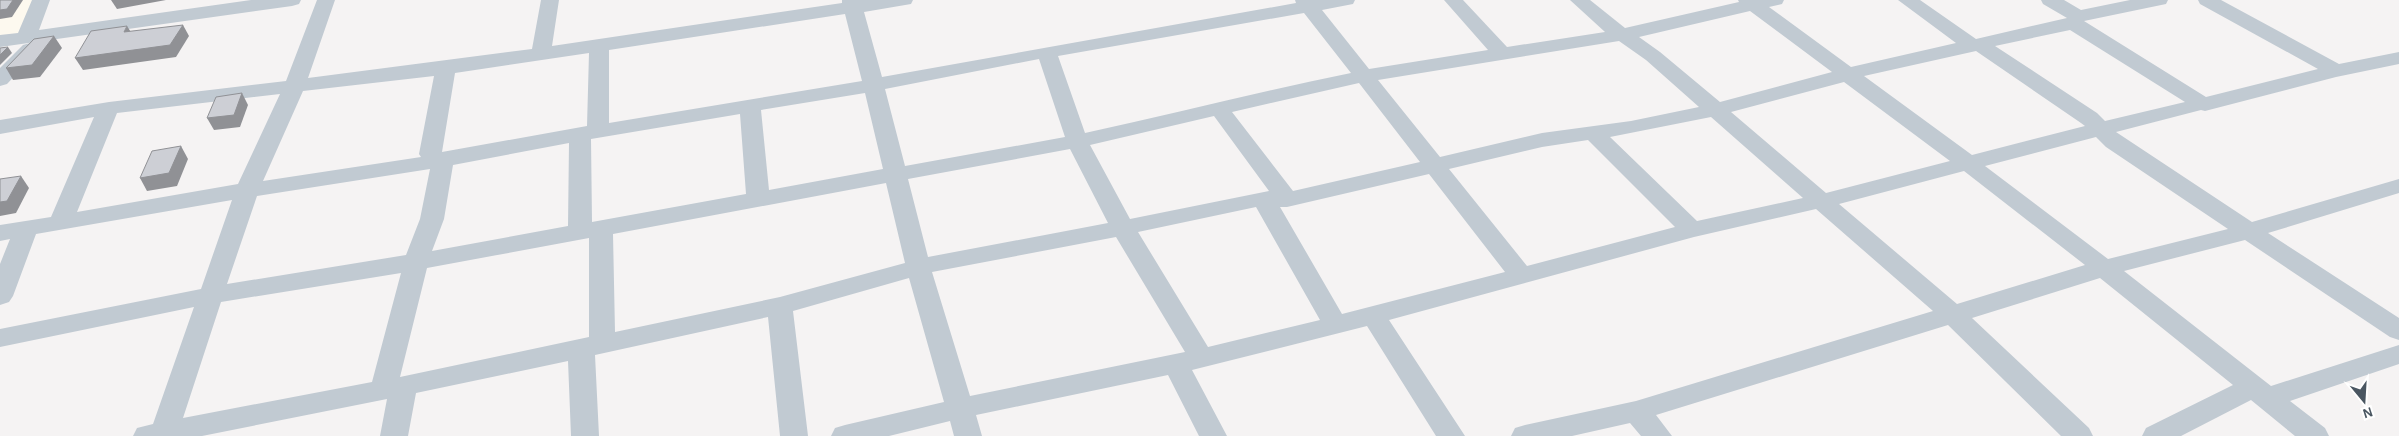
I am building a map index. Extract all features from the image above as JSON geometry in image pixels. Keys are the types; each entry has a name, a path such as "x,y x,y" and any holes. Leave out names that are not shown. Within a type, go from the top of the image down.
{"street":[{"path":"0,80 43,34 41,0"},
{"path":"0,41 43,34 71,35 143,25 162,17 233,4 292,0"},
{"path":"158,435 212,295 247,190 294,87 326,0"},
{"path":"541,53 550,0"},
{"path":"0,127 109,108 446,68 852,4 904,0"},
{"path":"0,233 60,221 247,190 443,160 589,132 874,85 1307,4 1346,0"},
{"path":"1453,0 1501,54"},
{"path":"1579,0 1622,35 1652,56 1952,314 2079,436"},
{"path":"1907,0 2089,118 2114,142 2399,331"},
{"path":"2050,0 2075,20 2205,104"},
{"path":"158,435 780,306 918,267 1275,199 1542,140 1631,128 1715,110 1866,70 2159,0"},
{"path":"2207,0 2336,71"},
{"path":"0,338 212,295 416,262 1077,141 1219,109 1266,96 1364,76 1622,35 1759,2 1848,76 1969,164 2316,436"},
{"path":"852,4 874,85 918,267 968,436"},
{"path":"1307,4 1521,275"},
{"path":"585,436 592,345 589,132 599,45"},
{"path":"1047,52 1077,141 1124,228 1189,361 1213,436"},
{"path":"846,436 961,408 1189,361 1373,316 1692,230 1821,201 2336,71 2399,58"},
{"path":"443,160 434,158 430,154 446,68"},
{"path":"750,105 758,198"},
{"path":"60,221 109,108"},
{"path":"1219,109 1275,199 1335,324"},
{"path":"1592,132 1692,230"},
{"path":"394,436 394,387 416,262 432,220 443,160"},
{"path":"1525,436 1636,411 2104,268 2249,231 2399,186"},
{"path":"0,296 26,228"},
{"path":"780,306 794,436"},
{"path":"1373,316 1451,436"},
{"path":"2156,436 2261,392 2399,354"},
{"path":"1636,411 1658,436"}],"shaded area":[{"path":"0,0 41,0 26,37 0,41"}],"building":[{"path":"0,0 13,0 7,9 0,10"},
{"path":"183,25 170,45 75,58 91,31 127,26 124,32"},
{"path":"54,36 32,65 6,68 34,39"},
{"path":"8,47 0,55 0,48"},
{"path":"242,93 234,115 207,118 216,97"},
{"path":"181,146 169,173 140,178 152,151"},
{"path":"21,176 7,201 0,202 0,179"}]}
